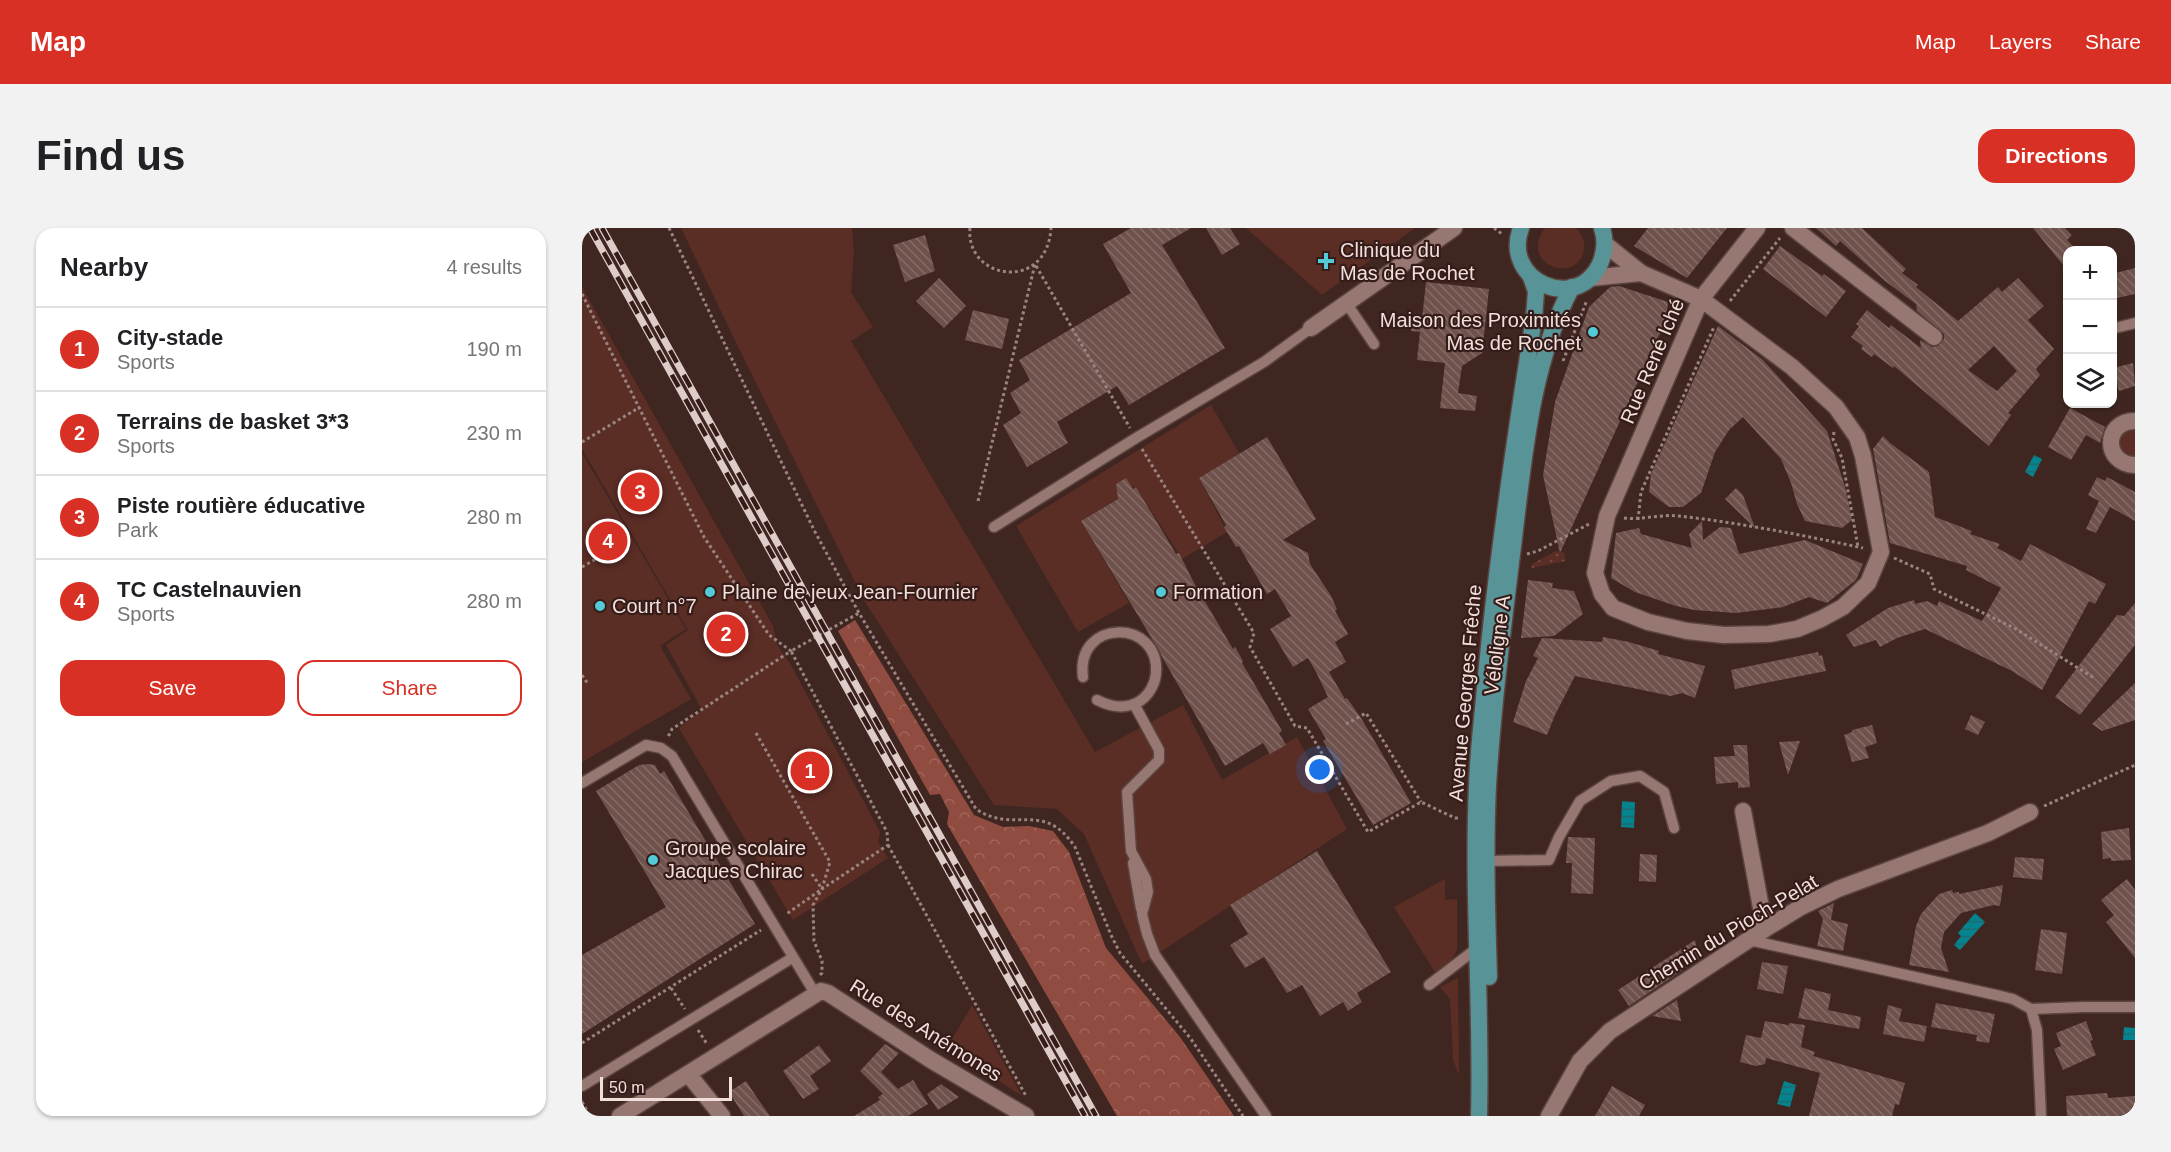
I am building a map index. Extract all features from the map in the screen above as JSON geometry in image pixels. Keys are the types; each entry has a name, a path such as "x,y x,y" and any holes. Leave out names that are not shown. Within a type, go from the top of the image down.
{"main road":[{"name":"Avenue Georges Frêche","path":"1479,1116 1475,825 1480,746 1504,514 1534,318 1536,291 1520,258 1516,231"},
{"path":"1531,277 1551,287 1572,287 1590,278 1598,268 1603,256 1604,234"},
{"name":"Avenue Georges Frêche","path":"1490,1116 1487,861 1491,752 1503,629 1532,410 1556,323 1572,287"}],"street":[{"path":"1311,328 1454,228"},
{"name":"Rue René Iché","path":"1755,231 1701,299 1608,516 1595,573 1602,594 1613,608 1648,622 1724,636 1769,634 1797,629 1843,607 1868,582 1881,552"},
{"path":"1787,232 1934,337"},
{"path":"1604,234 1641,273 1701,299 1718,322 1760,342 1824,394 1836,407 1857,437 1863,456 1881,552"},
{"path":"1590,278 1641,273"},
{"path":"2135,421 2122,424 2116,429 2110,442 2111,449 2120,461 2135,465"},
{"path":"1743,811 1765,929"},
{"name":"Chemin du Pioch-Pelat","path":"1549,1116 1571,1073 1595,1044 1636,1013 1765,929 1801,907 1838,889 1988,833 2030,812"},
{"path":"621,1116 689,1075 813,992"},
{"name":"Rue des Anémones","path":"813,992 828,993 931,1060 1026,1116"},
{"path":"689,1075 722,1116"}],"lane":[{"path":"1347,304 1374,344"},
{"path":"2117,328 2135,323"},
{"path":"994,527 1136,438 1264,362 1311,328"},
{"path":"1083,677 1082,666 1085,653 1092,643 1103,635 1116,632 1139,637 1154,655 1157,666 1156,678 1152,689 1144,698 1122,707 1108,706 1096,700"},
{"path":"1134,704 1159,750 1159,760 1127,792 1131,851 1146,879 1148,892 1142,915 1147,934 1155,955 1266,1116"},
{"path":"582,783 646,745 661,748 672,756 813,992"},
{"path":"1487,861 1550,860 1559,837 1580,801 1611,781 1640,776 1664,792 1674,828"},
{"path":"1749,940 1996,994 2013,999 2031,1009 2083,1006 2135,1007"},
{"path":"1429,985 1476,949"},
{"path":"582,1086 792,958"},
{"path":"2031,1009 2037,1030 2041,1116"}],"path":[{"path":"669,228 814,530 859,613 976,809 986,816 999,819 1034,819 1053,824 1067,834 1075,847 1120,953 1191,1039 1243,1116"},
{"path":"970,228 972,245 978,256 987,265 999,271 1012,272 1024,270 1035,264 1045,254 1051,228"},
{"path":"1638,520 1641,492 1718,322 1787,232"},
{"path":"1035,264 1136,438 1254,633 1250,648 1295,726 1307,728 1368,832 1421,802"},
{"path":"978,501 1035,264"},
{"path":"582,294 704,537 770,635 791,651 887,832 888,845 1027,1098 1026,1116"},
{"path":"1561,366 1589,296"},
{"path":"582,442 640,407"},
{"path":"1834,429 1833,439 1842,458 1858,547"},
{"path":"1524,555 1538,551 1608,516 1638,520 1676,515 1810,536 1881,552 1930,574 1934,589 2016,629 2094,678"},
{"path":"582,567 612,550"},
{"path":"661,748 672,729 791,651 859,613"},
{"path":"582,675 588,684"},
{"path":"1346,724 1366,713 1421,802 1455,818 1469,818"},
{"path":"756,733 830,862 822,889 813,905 814,941 822,961 822,973 813,992"},
{"path":"2030,812 2135,765"},
{"path":"582,1043 771,923 888,845"},
{"path":"812,874 822,889"},
{"path":"582,1102 590,1116"}],"shaded area":[{"path":"681,228 852,228 854,251 851,292 873,327 851,341 1095,752 1183,705 1222,780 1297,737 1347,829 1142,964 1084,834 1057,809 994,805 864,600"},
{"name":"Clinique du Mas de Rochet","path":"1246,228 1415,228 1322,295"},
{"path":"1545,228 1576,228 1581,235 1584,249 1579,260 1571,267 1562,269 1543,260 1538,252 1538,241"},
{"name":"Plaine de jeux Jean-Fournier","path":"582,287 773,626 777,645 791,665 880,832 878,842 888,858 793,920 679,728 702,710 666,645 688,630 582,449"},
{"path":"1211,405 1247,467 1226,462 1199,478 1227,532 1182,559 1136,487 1116,484 1122,496 1081,521 1129,603 1078,632 1016,526"},
{"path":"2135,429 2135,459 2122,453 2120,444 2121,437 2126,431"},
{"path":"582,453 686,629 660,646 691,699 582,762"},
{"path":"1556,551 1564,553 1566,561 1531,568 1532,564"},
{"path":"1445,879 1445,900 1457,899 1457,950 1450,962 1435,972 1394,907"},
{"path":"1458,978 1459,1075 1453,1060 1450,999 1440,987"},
{"path":"972,1005 1022,1096 947,1048"}],"green space":[{"path":"855,620 974,815 1003,827 1029,826 1053,831 1069,852 1106,948 1180,1037 1234,1116 1117,1116 947,824 949,812 940,794 930,795 838,631"}],"water":[{"path":"2034,455 2042,459 2033,477 2025,472"},
{"path":"1622,801 1635,802 1634,828 1621,827"},
{"path":"1975,913 1985,922 1960,950 1954,945 1961,936 1958,933"},
{"path":"2124,1027 2135,1028 2135,1040 2123,1040"},
{"path":"1784,1081 1796,1085 1790,1107 1777,1104"}],"building":[{"path":"1131,228 1191,228 1162,245 1225,348 1129,405 1117,386 1057,422 1068,443 1027,467 1003,425 1021,413 1010,393 1030,380 1019,360 1131,293 1103,244"},
{"path":"1206,228 1230,228 1240,244 1222,255"},
{"path":"1648,228 1727,228 1687,278 1634,246"},
{"path":"1816,228 1862,228 1906,269 1902,273 1918,285 1916,287 1958,321 1998,287 2002,292 2018,278 2044,306 2028,320 2054,349 2036,369 2040,375 2008,413 2011,415 1989,446 1894,366 1893,368 1874,354 1872,357 1851,337 1859,326 1856,324 1867,310 1889,328 1891,325 1921,348 1920,340 1932,347 1938,346 1944,339 1944,334 1917,311 1916,304 1885,281 1840,241 1836,246","holes":["1994,346 2017,371 1997,391 1968,370"]},
{"path":"2033,228 2065,228 2072,235 2067,240 2073,246 2063,246 2063,265"},
{"path":"925,235 935,271 905,282 893,245"},
{"path":"1780,246 1846,291 1826,317 1763,269"},
{"path":"2135,268 2135,294 2117,298 2117,273"},
{"path":"939,278 966,306 944,328 916,301"},
{"path":"1426,282 1489,289 1482,353 1462,366 1458,393 1477,396 1475,411 1440,408 1445,363 1417,360 1420,332 1411,331 1412,318 1422,319"},
{"path":"1619,286 1668,302 1666,320 1560,553 1543,475 1555,402 1589,307 1610,287"},
{"path":"973,310 1009,319 1002,349 965,340"},
{"path":"1718,326 1763,360 1827,431 1845,487 1852,520 1842,528 1805,521 1781,459 1743,417 1729,430 1715,452 1701,493 1683,507 1669,507 1649,492 1651,474"},
{"path":"2133,363 2135,386 2119,391 2117,367"},
{"path":"2070,408 2105,427 2100,443 2086,435 2071,460 2048,447"},
{"path":"1883,436 1929,472 1935,517 1972,531 1970,534 2000,544 1997,548 2021,561 2030,544 2106,584 2095,604 2089,601 2042,690 2012,671 1925,629 1897,638 1880,647 1876,640 1854,647 1846,635 1888,608 1914,600 1915,604 1927,601 1937,606 1939,601 1982,621 2001,588 1966,570 1967,566 1890,543 1873,449"},
{"path":"1267,437 1316,519 1283,540 1308,553 1310,564 1331,596 1337,609 1335,611 1348,634 1335,642 1346,662 1329,672 1345,699 1347,698 1361,718 1411,803 1373,825 1323,741 1326,739 1308,709 1328,697 1316,672 1308,658 1293,667 1270,629 1291,616 1275,589 1267,594 1239,546 1236,547 1224,527 1226,525 1199,478"},
{"path":"2097,477 2105,481 2107,477 2135,492 2135,521 2110,507 2096,533 2086,529 2099,501 2088,495"},
{"name":"Formation","path":"1126,478 1133,489 1136,487 1176,554 1179,553 1194,583 1233,649 1235,647 1282,731 1279,733 1286,745 1270,754 1263,743 1225,766 1081,521 1118,499 1116,484"},
{"path":"1736,488 1743,495 1755,528 1725,499"},
{"path":"1702,521 1703,540 1720,527 1731,528 1739,554 1805,540 1863,564 1856,580 1827,603 1809,597 1783,607 1736,613 1694,610 1676,606 1635,592 1611,578 1616,533 1639,528 1641,534 1692,548 1689,534"},
{"path":"1528,580 1553,583 1552,588 1574,591 1583,614 1554,636 1521,638"},
{"path":"2135,603 2135,645 2080,715 2055,697 2117,615 2124,616"},
{"path":"1603,637 1629,642 1659,651 1658,654 1705,666 1695,698 1682,693 1671,696 1575,676 1547,735 1513,722 1526,681 1538,658 1533,656 1542,638 1602,642"},
{"path":"1818,652 1819,656 1822,655 1826,671 1735,689 1731,670"},
{"path":"2135,683 2135,720 2102,731 2092,724"},
{"path":"1971,715 1985,722 1978,735 1965,729"},
{"path":"1872,725 1877,743 1865,747 1869,758 1852,762 1844,735 1852,730"},
{"path":"1800,741 1788,775 1779,742"},
{"path":"1733,745 1747,745 1750,787 1738,788 1738,782 1716,784 1714,757 1735,756"},
{"name":"Groupe scolaire Jacques Chirac","path":"639,765 655,765 660,774 664,771 755,924 582,1034 582,955 666,907 596,791"},
{"path":"2129,828 2131,860 2103,859 2101,832"},
{"path":"1568,837 1595,838 1593,894 1571,893 1572,863 1566,863"},
{"path":"1317,851 1391,972 1357,993 1362,1002 1348,1011 1343,1002 1320,1016 1302,985 1287,993 1264,957 1245,968 1230,945 1248,934 1230,905"},
{"path":"1640,854 1657,855 1656,882 1639,881"},
{"path":"2015,857 2044,859 2042,880 2013,877"},
{"path":"2127,879 2135,890 2135,958 2106,922 2114,915 2101,900"},
{"path":"2003,885 2000,906 1994,905 1961,913 1944,932 1941,948 1949,972 1909,965 1916,926 1921,914 1939,894 1952,890 1953,893 1959,892 1959,894"},
{"path":"1834,903 1831,920 1848,924 1843,951 1817,946 1823,919 1818,911"},
{"path":"2041,929 2067,933 2062,974 2035,970"},
{"path":"1695,940 1699,959 1629,1006 1618,990"},
{"path":"1762,962 1788,966 1783,994 1757,989"},
{"path":"1805,988 1831,994 1828,1010 1861,1017 1859,1029 1798,1018"},
{"path":"1677,1000 1681,1021 1652,1016"},
{"path":"1936,1003 1995,1014 1989,1043 1976,1041 1977,1035 1931,1027"},
{"path":"1888,1005 1902,1009 1899,1021 1927,1026 1924,1042 1883,1034"},
{"path":"1765,1021 1805,1025 1801,1047 1815,1052 1813,1056 1905,1083 1899,1105 1895,1104 1892,1116 1809,1116 1820,1073 1766,1058 1765,1064 1756,1066 1740,1062 1746,1035 1761,1038"},
{"path":"2086,1021 2093,1040 2090,1041 2096,1055 2063,1070 2054,1049 2061,1046 2056,1033"},
{"path":"885,1044 899,1053 881,1072 898,1089 913,1080 928,1104 908,1116 854,1116 880,1100 878,1097 883,1094 860,1071"},
{"path":"819,1045 831,1061 810,1076 819,1089 803,1099 783,1071"},
{"path":"746,1081 770,1116 744,1116 729,1092"},
{"path":"941,1084 959,1097 938,1110 927,1094"},
{"path":"1612,1086 1645,1105 1639,1116 1595,1116"},
{"path":"2107,1093 2108,1098 2135,1096 2135,1116 2067,1116 2066,1096"}],"railway":[{"path":"590,228 1085,1116"},
{"path":"602,228 1096,1116"}],"place":[{"name":"Clinique du Mas de Rochet","path":"1326,261"},
{"name":"Maison des Proximités Mas de Rochet","path":"1593,332"},
{"name":"Piste routière éducative","path":"640,492"},
{"name":"TC Castelnauvien","path":"608,541"},
{"name":"Plaine de jeux Jean-Fournier","path":"710,592"},
{"name":"Formation","path":"1161,592"},
{"name":"Court n°7","path":"600,606"},
{"name":"Terrains de basket 3*3","path":"726,634"},
{"name":"City-stade","path":"810,771"},
{"name":"Groupe scolaire Jacques Chirac","path":"653,860"}]}
